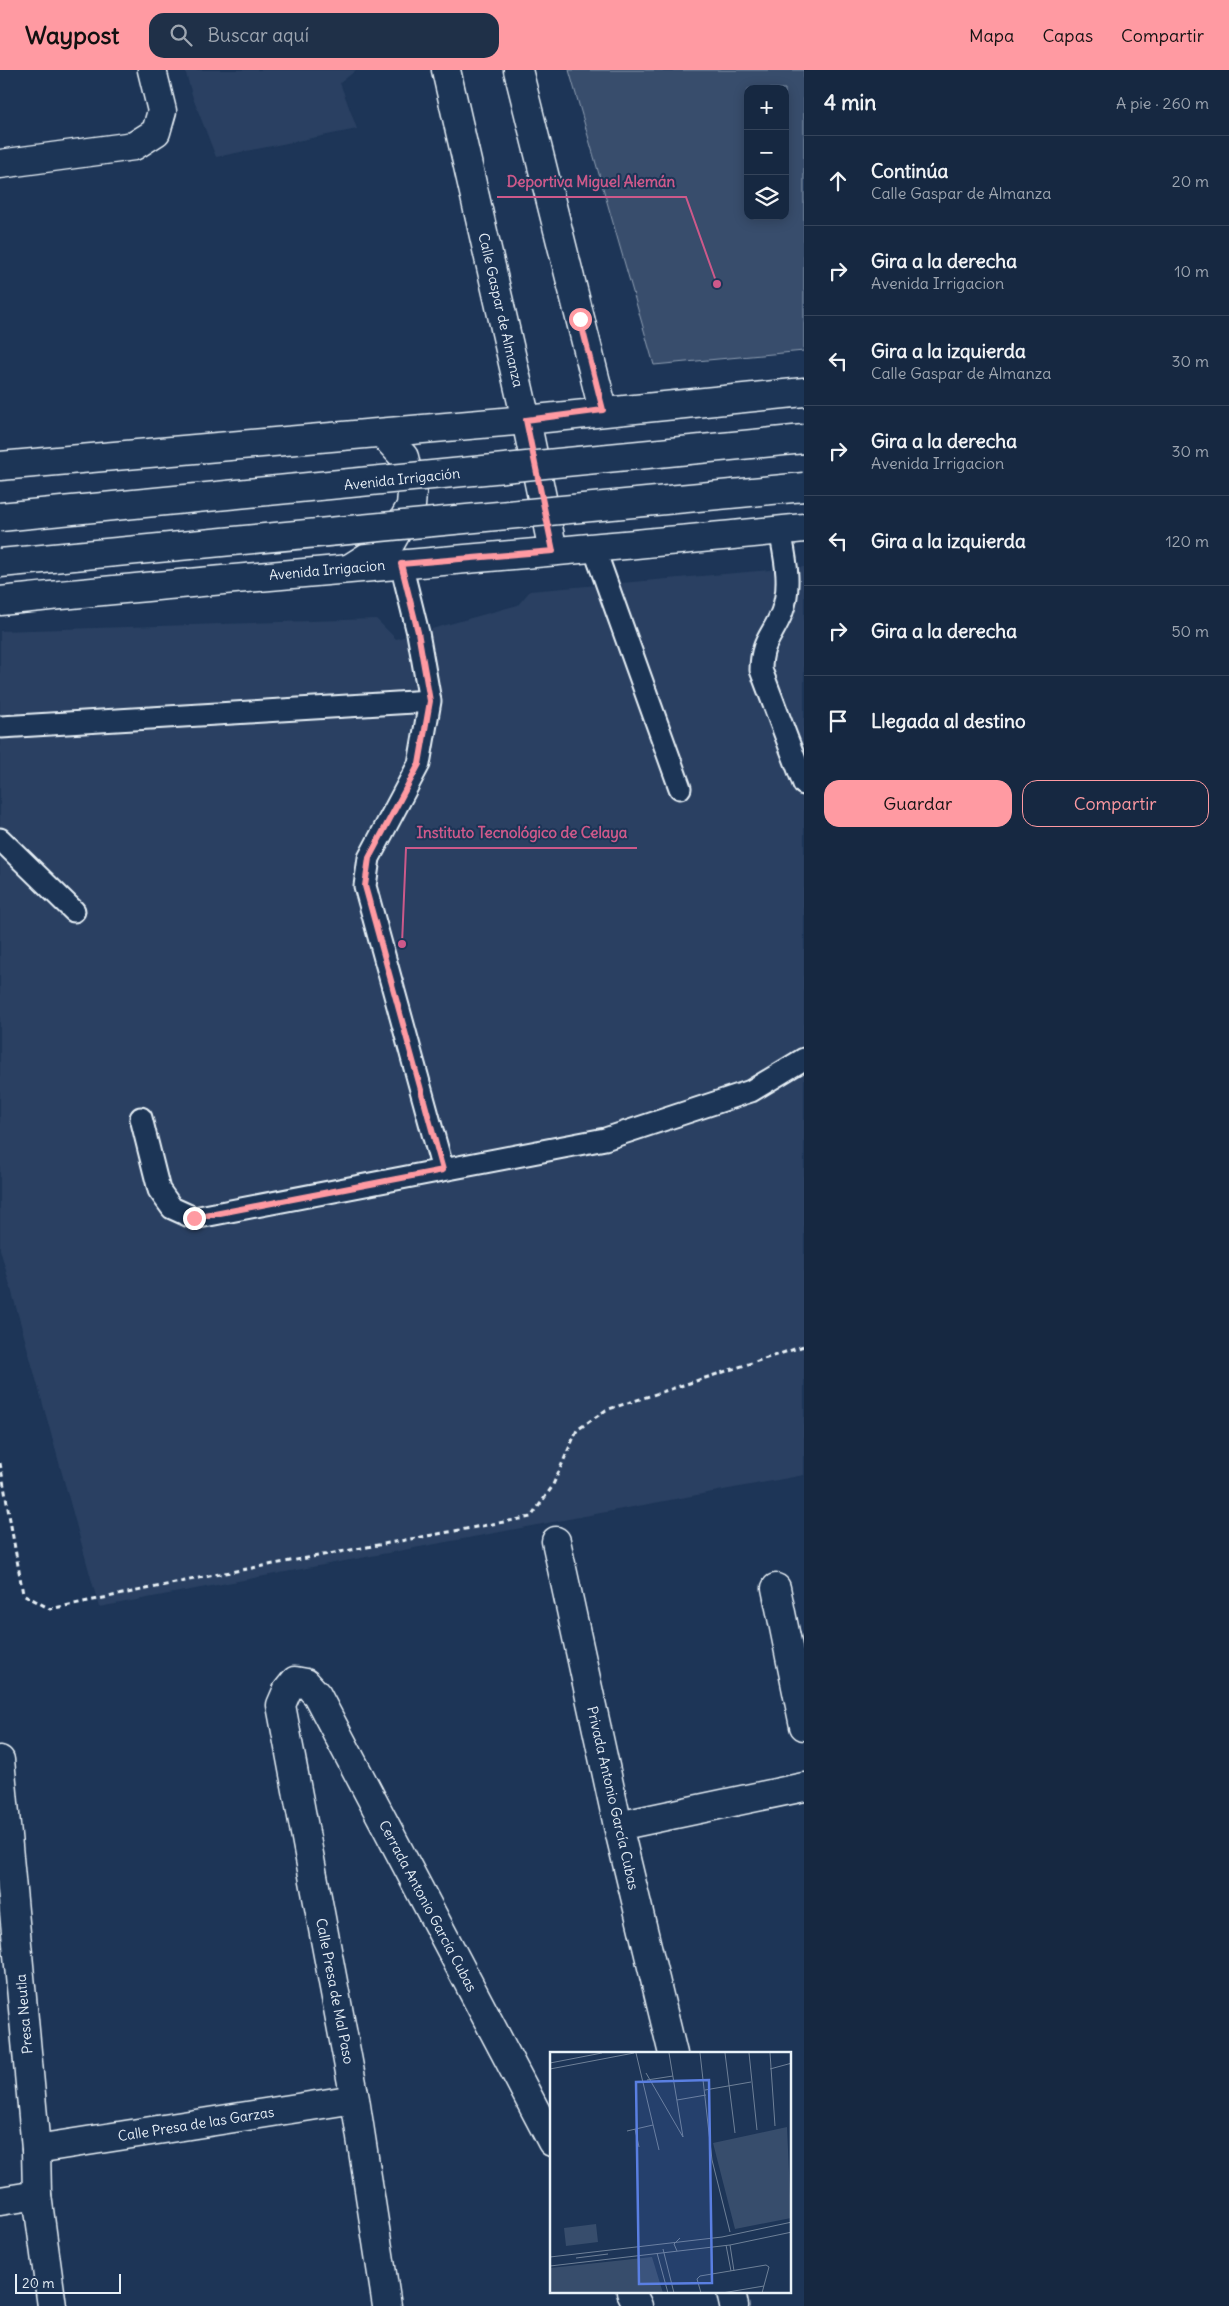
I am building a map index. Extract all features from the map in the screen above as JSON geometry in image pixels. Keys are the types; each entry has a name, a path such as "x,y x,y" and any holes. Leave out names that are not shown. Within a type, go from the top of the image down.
{"main road":[{"path":"0,164 134,146 156,132 162,111 152,70"},
{"name":"Calle Gaspar de Almanza","path":"446,70 526,420 553,551"},
{"path":"518,70 603,410"},
{"path":"0,466 526,420 603,410 804,392"},
{"path":"350,568 390,542 411,506 412,493 404,457 382,433"},
{"name":"Avenida Irrigación","path":"0,517 804,439"},
{"path":"0,563 804,487"},
{"name":"Avenida Irrigacion","path":"0,601 792,529"},
{"name":"Privada Antonio García Cubas","path":"556,1541 618,1826 673,2052"},
{"path":"776,1588 804,1726"},
{"name":"Calle Presa de Mal Paso","path":"294,1681 286,1691 281,1705 355,2099 387,2306"},
{"name":"Cerrada Antonio García Cubas","path":"294,1681 306,1683 317,1695 550,2138"},
{"name":"Presa Neutla","path":"0,1760 36,2149 37,2195 52,2306"},
{"path":"618,1826 804,1787"},
{"name":"Calle Presa de las Garzas","path":"36,2149 355,2099"},
{"path":"0,2201 37,2195"},
{"path":"632,2294 638,2306"}],"lane":[{"path":"792,529 782,612 761,654 761,670 804,784"},
{"path":"594,548 608,582 680,788"},
{"path":"401,564 418,632 430,701 419,764 369,858 365,886 443,1170"},
{"path":"1,727 430,701"},
{"path":"0,838 74,911"},
{"path":"141,1118 159,1190 172,1208 194,1218 605,1139 751,1091 804,1058"}],"path":[{"path":"0,1462 23,1594 50,1609 214,1575 531,1517 552,1487 577,1430 606,1410 804,1346"}],"shaded area":[{"path":"185,70 356,70 340,83 357,129 216,157 193,98"},
{"path":"569,70 804,70 804,351 654,365"},
{"path":"804,567 804,1475 99,1607 0,1249 0,631 376,619 396,639 518,605 530,591"}],"place":[{"name":"Deportiva Miguel Alemán","path":"717,284"},
{"name":"Instituto Tecnológico de Celaya","path":"402,944"}],"route":[{"path":"194,1218 443,1170 365,886 369,858 419,764 430,701 418,632 401,564 553,551 526,420 603,410 580,319"}]}
